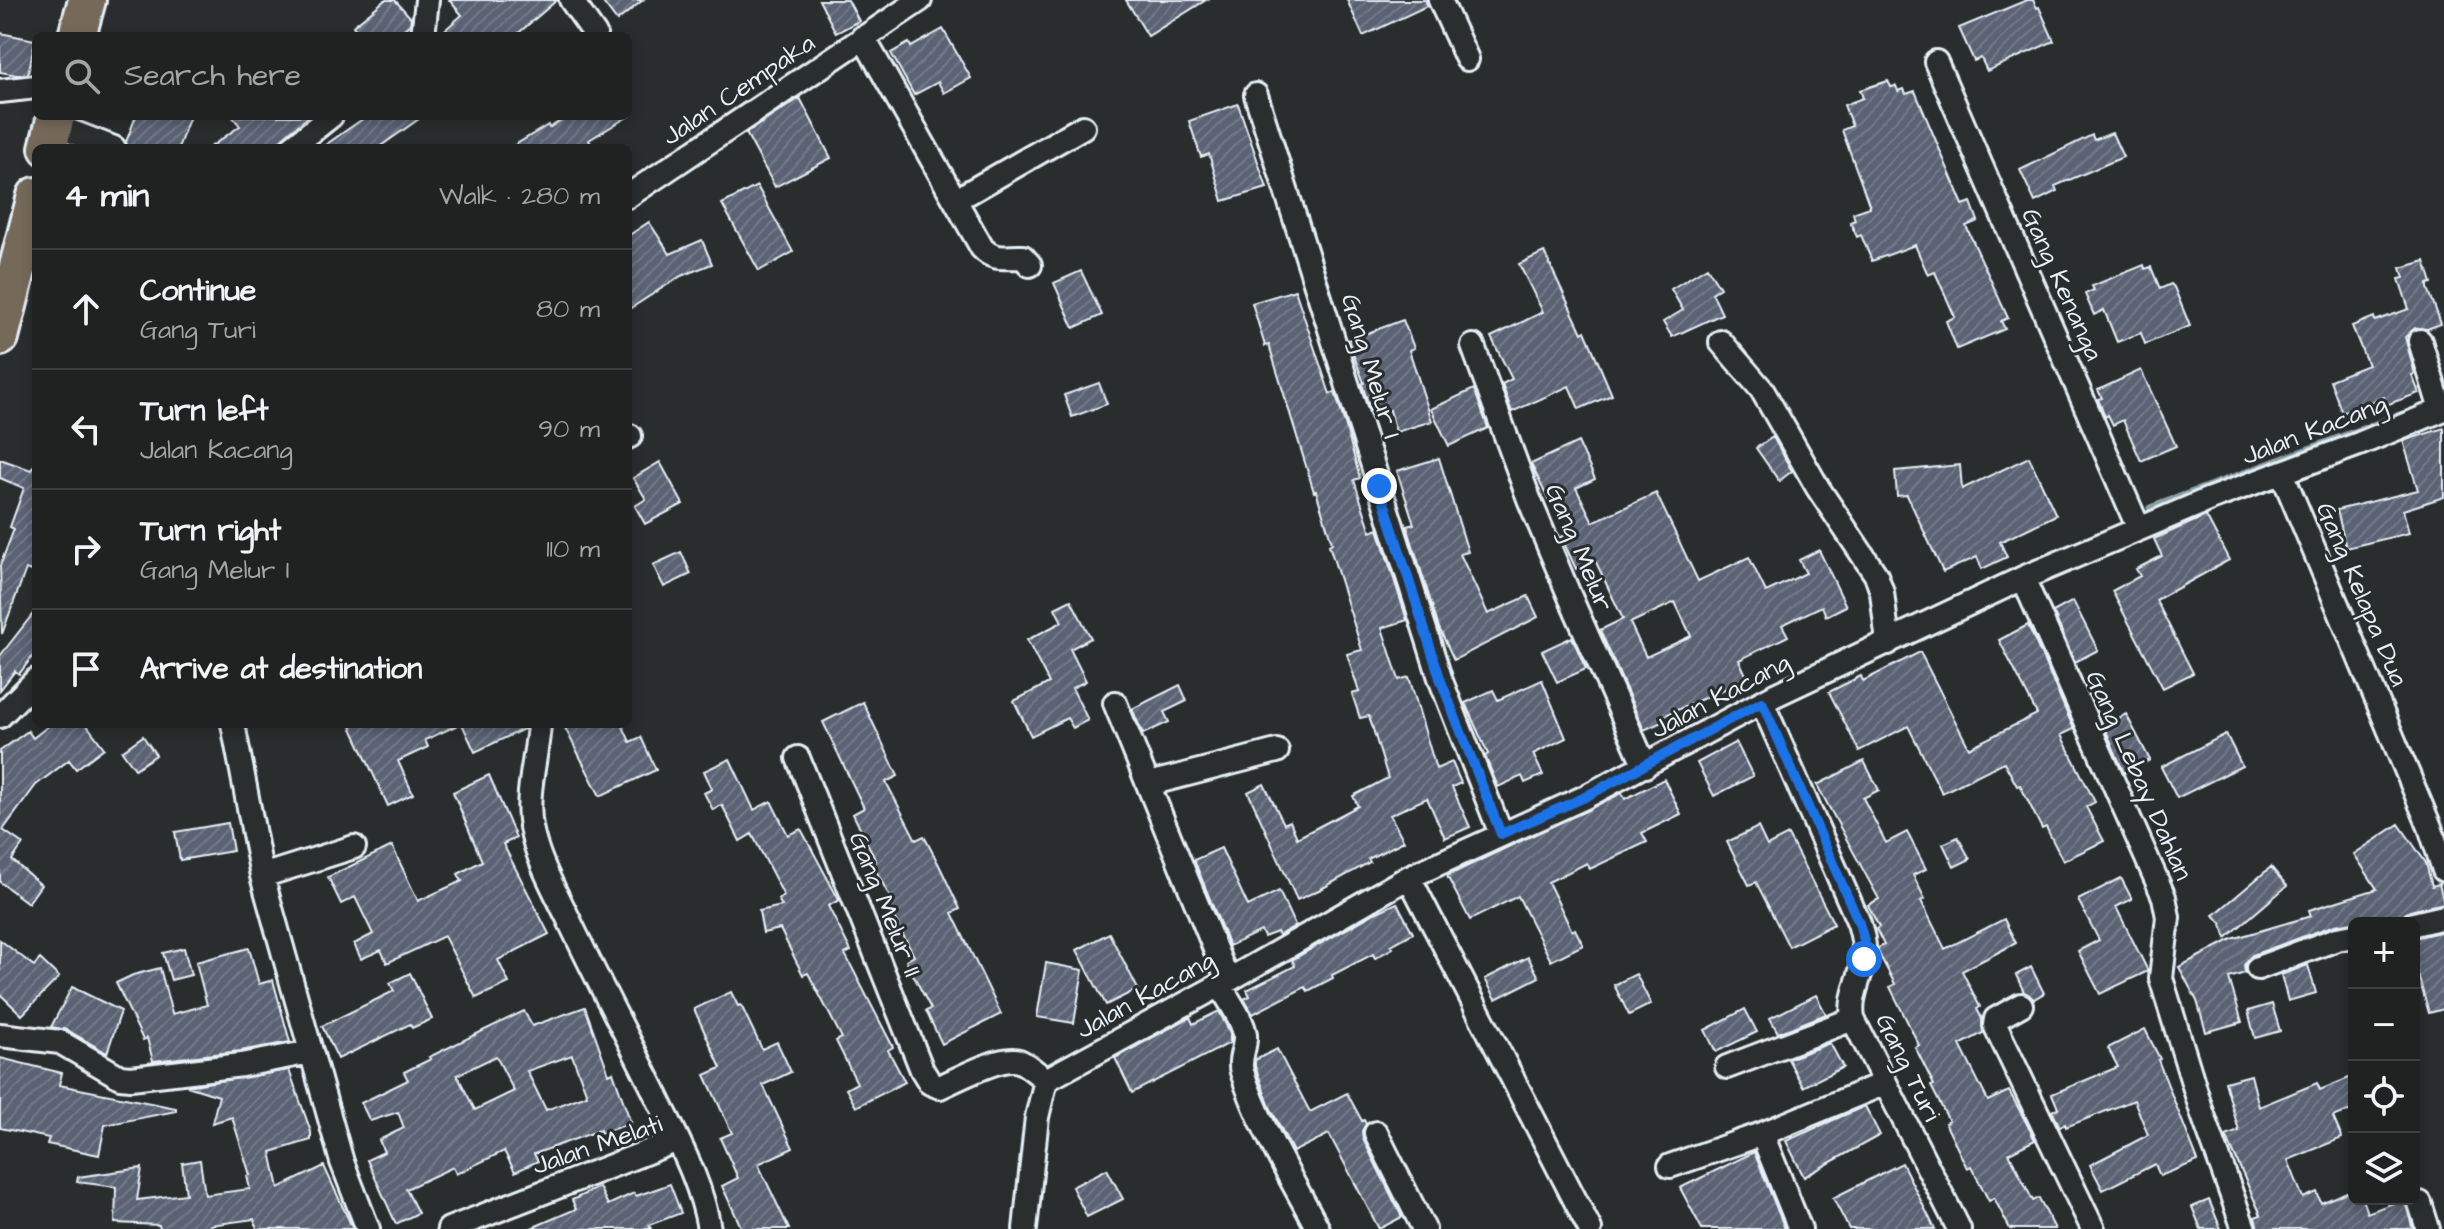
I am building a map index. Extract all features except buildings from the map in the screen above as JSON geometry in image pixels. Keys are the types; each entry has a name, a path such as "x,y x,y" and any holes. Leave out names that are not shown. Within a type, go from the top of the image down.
{"main road":[{"path":"78,32 87,0"},
{"path":"0,337 32,212"}],"street":[{"path":"423,32 427,0"},
{"path":"571,0 594,32"},
{"name":"Jalan Cempaka","path":"632,193 920,0"},
{"path":"1440,0 1467,59"},
{"path":"863,37 982,248 990,256 1001,259 1023,257 1030,265"},
{"name":"Gang Kenanga","path":"1936,62 2139,529"},
{"path":"0,91 32,87"},
{"name":"Gang Melur I","path":"1256,95 1441,681 1501,834"},
{"path":"296,144 326,120"},
{"path":"968,193 1083,127"},
{"path":"57,130 104,144"},
{"path":"2420,341 2440,404"},
{"path":"1721,342 1762,390 1818,488 1876,575 1882,592 1888,643"},
{"name":"Gang Melur","path":"1473,346 1564,583 1645,766"},
{"name":"Jalan Kacang","path":"1046,1080 1409,877 1583,798 1762,702 2023,578 2282,473 2440,404"},
{"name":"Gang Kelapa Dua","path":"2282,473 2440,846 2444,870"},
{"name":"Gang Lebay Dahlan","path":"2023,578 2164,897 2168,917 2161,978 2202,1112 2244,1229"},
{"path":"0,716 32,684"},
{"name":"Gang Turi","path":"1762,702 1859,923 1865,944 1851,1005 1853,1019 1959,1229"},
{"path":"1115,703 1244,1029 1246,1038 1240,1065 1243,1074 1266,1128 1318,1229"},
{"path":"234,728 262,876 342,1162 368,1229"},
{"path":"539,728 530,803 530,823 538,854 597,980 678,1140"},
{"path":"1149,784 1277,751"},
{"name":"Gang Melur II","path":"798,758 922,1070 930,1083 940,1087 1003,1061 1015,1060 1046,1080"},
{"path":"262,876 354,847"},
{"path":"1409,877 1590,1229"},
{"path":"2420,923 2444,917"},
{"path":"2258,968 2348,937"},
{"path":"2021,1005 2002,1014 1995,1025 2093,1229"},
{"path":"1727,1067 1853,1019"},
{"path":"0,1035 60,1042 120,1077 131,1078 242,1065 311,1052"},
{"path":"1025,1229 1037,1117 1046,1080"},
{"path":"1670,1166 1762,1134 1885,1083"},
{"path":"1376,1133 1424,1229"},
{"path":"1762,1134 1800,1229"},
{"name":"Jalan Melati","path":"449,1229 678,1140 700,1192 709,1229"},
{"path":"2420,1203 2428,1229"}],"waterway":[{"path":"2150,508 2405,413"}],"route":[{"path":"1379,486 1441,681 1501,834 1583,798 1762,702 1859,923 1865,944 1864,959"}]}
